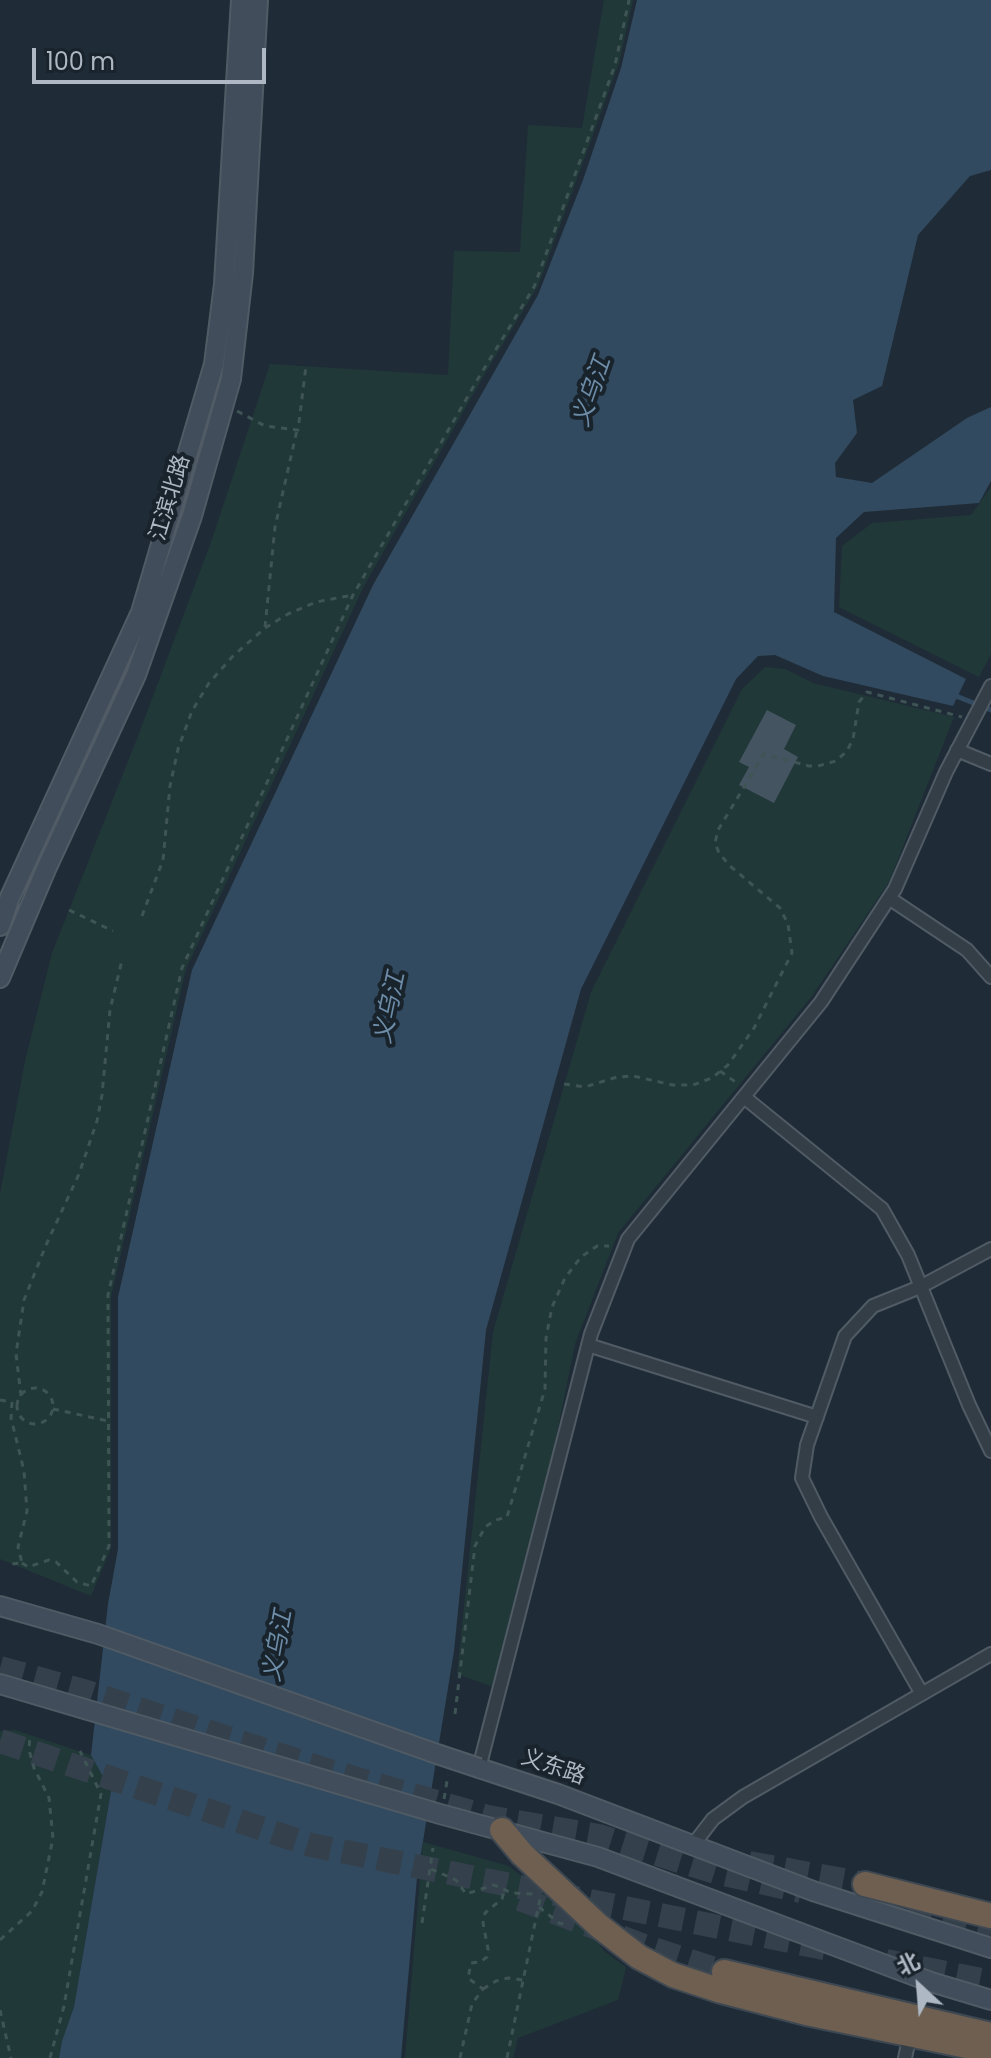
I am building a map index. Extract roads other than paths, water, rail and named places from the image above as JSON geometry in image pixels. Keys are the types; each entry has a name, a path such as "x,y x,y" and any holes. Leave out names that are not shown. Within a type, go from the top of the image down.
{"highway":[{"path":"502,1830 522,1854 599,1926 639,1957 673,1975 806,2013 908,2047 991,2051"},
{"path":"865,1884 991,1916"},
{"path":"724,1972 991,2035"}],"main road":[{"name":"江滨北路","path":"0,926 10,897 141,612 214,364 224,284 241,0"},
{"name":"江滨北路","path":"0,978 47,867 136,675 192,516 231,379 243,273 258,0"},
{"name":"义东路","path":"0,1606 98,1634 558,1794 813,1891 991,1948"},
{"path":"0,1684 598,1857 931,1982 991,2000"}],"street":[{"path":"479,1768 588,1345 628,1239 821,1002 889,898 957,750 988,691"},
{"path":"957,750 991,764"},
{"path":"889,898 967,950 991,977"},
{"path":"744,1097 882,1209 908,1255 991,1451"},
{"path":"922,1694 802,1478 807,1445 845,1336 873,1306 920,1287 991,1249"},
{"path":"588,1345 817,1417"},
{"path":"693,1845 713,1819 743,1797 991,1654"}],"water":[{"name":"义乌江","path":"637,0 991,0 991,170 970,176 918,235 882,386 853,400 857,433 835,463 836,477 872,483 967,418 991,407 991,481 979,503 864,512 836,538 834,612 966,679 953,706 823,676 775,655 758,656 736,679 581,989 486,1330 454,1651 417,1878 401,2058 59,2058 74,2007 111,1791 91,1755 108,1604 118,1549 118,1297 192,970 373,585 538,295 583,180 621,68"}],"waterway":[{"path":"951,694 991,710"}],"tunnel":[{"path":"0,1668 87,1692 323,1769 488,1817 599,1836 715,1872 801,1891"},
{"path":"0,1741 311,1845 834,1950"},
{"path":"749,1863 865,1884"},
{"path":"520,1899 644,1946 724,1972"},
{"path":"907,1915 991,1934"},
{"path":"886,1961 991,1982"}]}
